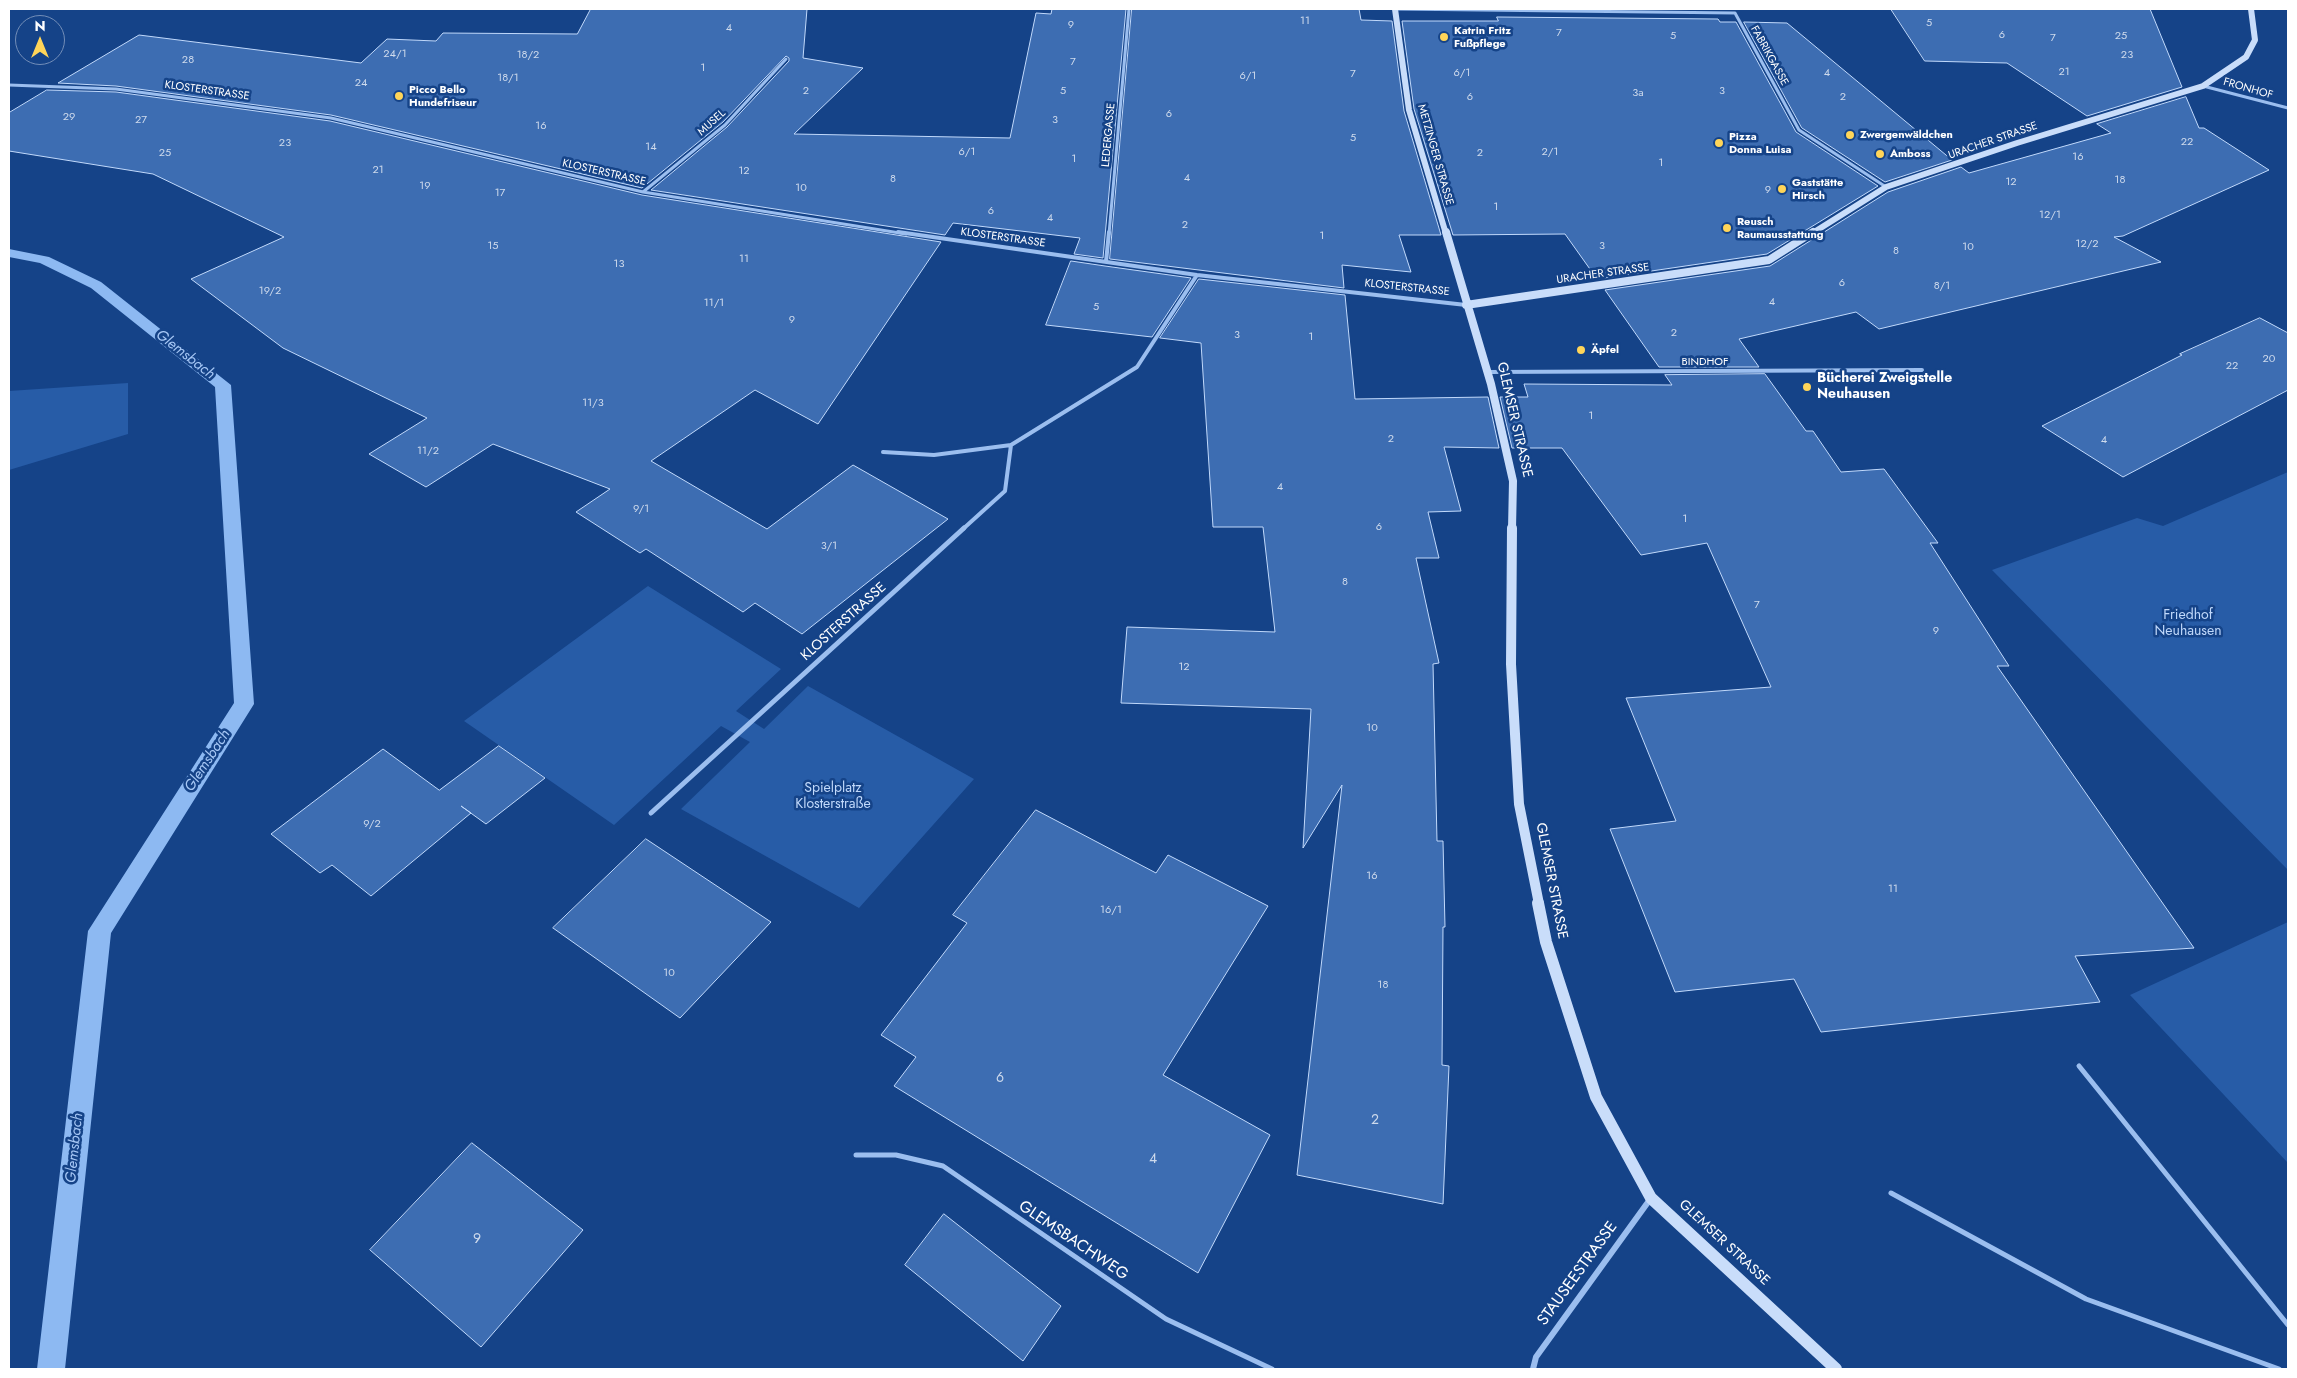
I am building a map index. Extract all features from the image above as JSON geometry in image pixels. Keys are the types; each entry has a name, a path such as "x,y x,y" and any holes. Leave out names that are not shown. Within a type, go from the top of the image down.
{"street":[{"name":"LEDERGASSE","path":"1106,262 1129,9"},
{"name":"FABRIKGASSE","path":"1395,9 1735,13 1799,130 1886,187"},
{"name":"METZINGER STRASSE","path":"1395,9 1409,110 1466,304"},
{"name":"URACHER STRASSE","path":"1466,304 1769,260 1886,187 2017,143 2204,86 2246,57 2255,40 2251,9"},
{"name":"MUSEL","path":"642,192 725,125 786,59"},
{"name":"KLOSTERSTRASSE","path":"9,85 116,89 331,118 642,192 958,242 1197,275 1466,304"},
{"name":"FRONHOF","path":"2204,86 2285,109 2288,108"},
{"path":"883,452 934,455 1012,445 1137,367 1197,275"},
{"name":"GLEMSER STRASSE","path":"1466,304 1487,372 1512,480 1512,664 1519,804 1546,942 1596,1097 1651,1198 1836,1369"},
{"name":"BINDHOF","path":"1487,372 1922,370"},
{"name":"KLOSTERSTRASSE","path":"652,813 1005,491 1012,445"},
{"name":"STAUSEESTRASSE","path":"1533,1369 1536,1357 1651,1198"}],"lane":[{"path":"2078,1066 2288,1325"},
{"name":"GLEMSBACHWEG","path":"856,1155 896,1155 943,1166 1166,1319 1272,1369"},
{"path":"1891,1193 2086,1299 2279,1369"}],"green space":[{"path":"128,383 128,434 9,470 9,391"},
{"name":"Friedhof Neuhausen","path":"2288,472 2288,870 1992,570 2137,518 2163,526"},
{"name":"Spielplatz Klosterstraße","path":"648,586 781,669 736,711 764,729 808,686 974,779 859,908 681,809 750,742 721,726 614,825 464,721"},
{"path":"2288,922 2288,1163 2130,995"}],"building":[{"path":"591,9 807,9 803,58 863,68 794,134 1010,138 1036,13 1051,14 1052,9 1126,9 1103,258 1074,254 1080,238 953,223 945,235 651,190 727,127 789,61 789,58 786,56 723,122 642,188 331,115 116,86 58,83 139,35 361,63 387,39 436,41 443,33 577,34"},
{"path":"1132,9 1359,9 1361,20 1392,21 1404,111 1441,235 1399,235 1411,272 1342,265 1344,288 1110,259"},
{"path":"1891,9 2150,9 2182,87 2087,116 2007,63 1925,61"},
{"path":"1497,17 1718,19 1720,22 1736,22 1796,132 1878,186 1767,254 1597,279 1565,234 1453,235 1414,109 1402,21 1498,21"},
{"path":"1744,22 1787,23 1952,160 1885,182 1802,128"},
{"path":"47,90 116,92 330,121 642,195 941,242 818,424 755,390 651,461 767,529 853,465 948,519 802,634 755,603 743,612 646,549 640,553 576,512 610,489 493,444 426,487 369,454 427,418 283,348 191,279 284,237 153,174 9,151 9,113"},
{"path":"2186,97 2199,128 2204,128 2269,170 2123,236 2114,237 2161,262 1879,329 1856,312 1739,339 1759,367 1659,367 1605,290 1770,266 1888,192 1961,167 1969,173 2111,133 2097,124"},
{"path":"1071,261 1191,278 1152,337 1046,325"},
{"path":"1199,279 1345,295 1355,399 1488,397 1499,448 1444,447 1461,511 1428,512 1439,558 1416,558 1439,663 1433,664 1437,841 1443,841 1445,927 1443,927 1442,1065 1449,1066 1443,1204 1297,1175 1342,785 1303,848 1311,709 1121,703 1127,627 1275,632 1263,527 1213,527 1201,343 1160,338"},
{"path":"2260,318 2288,333 2288,390 2123,477 2042,426 2182,355 2180,354"},
{"path":"1765,374 1806,431 1813,431 1841,472 1884,469 1938,543 1930,543 2009,666 1997,666 2194,948 2075,956 2100,1002 1821,1032 1794,979 1675,992 1610,829 1676,821 1626,698 1771,687 1707,543 1641,555 1562,448 1512,448 1500,397 1528,397 1524,384 1672,385 1665,375"},
{"path":"499,746 545,778 486,824 471,813 371,896 332,865 320,873 271,834 383,749 439,790"},
{"path":"1036,810 1156,873 1168,855 1268,906 1163,1075 1270,1135 1198,1273 894,1086 916,1057 881,1035 967,923 953,915"},
{"path":"646,839 771,922 680,1018 553,928"},
{"path":"472,1143 583,1230 481,1347 370,1250"},
{"path":"944,1214 1061,1306 1023,1361 905,1265"}],"waterway":[{"name":"Glemsbach","path":"9,253 44,260 96,285 223,385 244,704 100,931 51,1369"}],"place":[{"name":"Katrin Fritz Fußpflege","path":"1444,37"},
{"name":"Picco Bello Hundefriseur","path":"399,96"},
{"name":"Zwergenwäldchen","path":"1850,135"},
{"name":"Pizza Donna Luisa","path":"1719,143"},
{"name":"Amboss","path":"1880,154"},
{"name":"Gaststätte Hirsch","path":"1782,189"},
{"name":"Reusch Raumausstattung","path":"1727,228"},
{"name":"Äpfel","path":"1581,350"},
{"name":"Bücherei Zweigstelle Neuhausen","path":"1807,387"}]}
